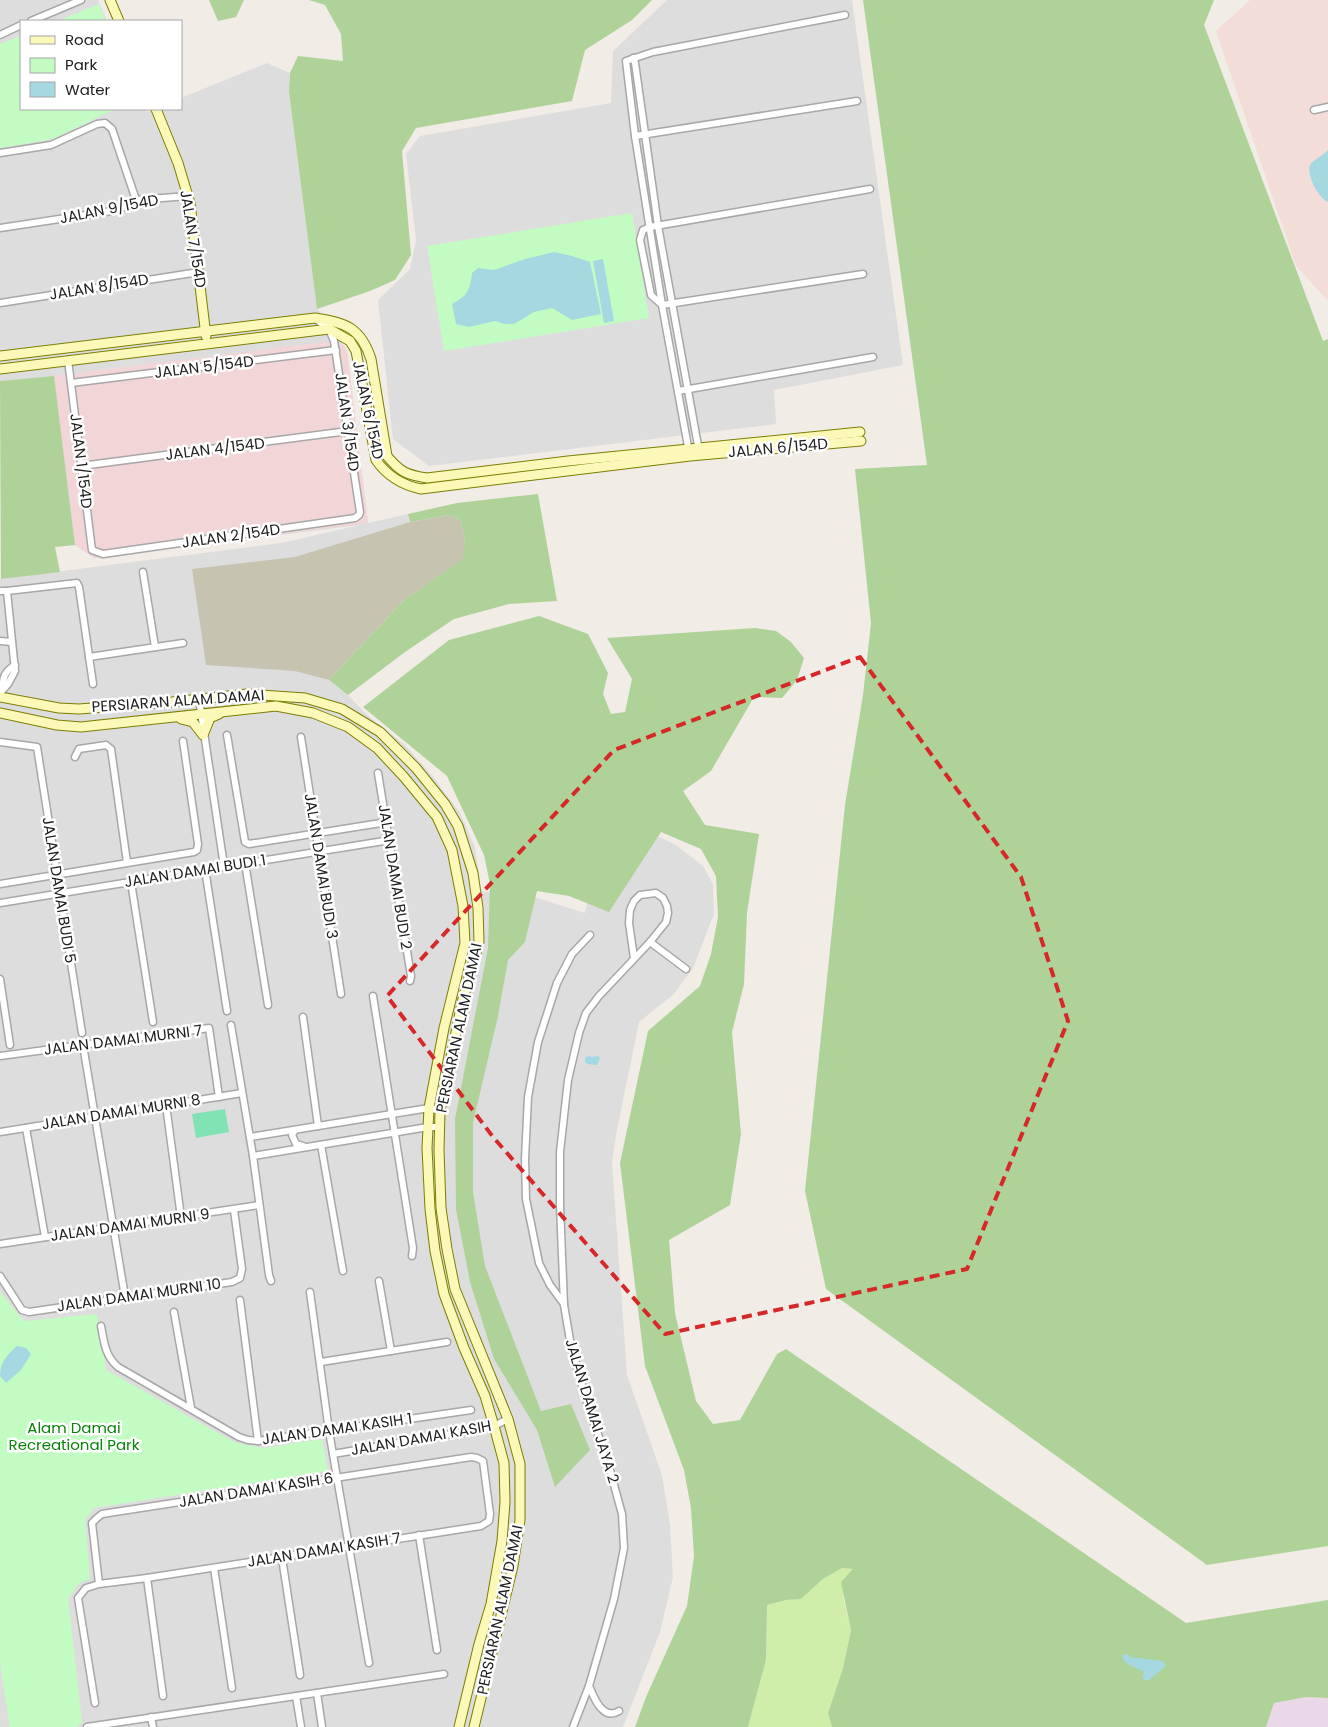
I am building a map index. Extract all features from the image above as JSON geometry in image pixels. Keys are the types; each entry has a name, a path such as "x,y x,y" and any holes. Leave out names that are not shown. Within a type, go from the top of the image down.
{"street":[{"path":"33,20 81,0"},
{"path":"110,0 119,20"},
{"path":"689,452 662,305 635,136 626,61 653,52 845,15"},
{"path":"0,34 20,26"},
{"path":"632,58 635,63 658,226 699,451"},
{"path":"635,136 857,101"},
{"path":"1314,110 1328,107"},
{"name":"JALAN 7/154D","path":"156,110 188,196 207,344"},
{"path":"0,153 51,144 96,124 105,123 112,129 136,200"},
{"path":"662,305 651,296 640,240 643,230 650,227 870,189"},
{"name":"JALAN 9/154D","path":"0,228 112,212 136,200 188,196"},
{"name":"JALAN 8/154D","path":"0,303 199,272"},
{"path":"662,305 863,274"},
{"path":"315,318 329,329"},
{"name":"JALAN 6/154D","path":"0,356 315,318 333,320 347,326 366,344 371,359 387,456 397,468 410,475 427,478 860,436"},
{"path":"191,333 198,330 204,319 215,329 226,329"},
{"path":"0,368 329,329"},
{"name":"JALAN 6/154D","path":"329,329 350,341 356,350 376,460 385,473 409,486 421,489 433,488 689,452"},
{"name":"JALAN 3/154D","path":"329,329 336,350 360,512 359,516"},
{"path":"67,348 68,360"},
{"name":"JALAN 5/154D","path":"71,383 336,350"},
{"path":"678,391 873,357"},
{"name":"JALAN 1/154D","path":"68,360 92,550 103,554"},
{"name":"JALAN 4/154D","path":"81,466 348,432"},
{"name":"JALAN 2/154D","path":"103,554 228,537 359,516"},
{"path":"143,572 155,647"},
{"path":"1,693 15,671 3,591 76,583 79,587 93,684"},
{"path":"0,641 12,642"},
{"path":"88,657 183,643"},
{"name":"PERSIARAN ALAM DAMAI","path":"1,693 45,706 78,709 247,694 305,698 342,710 359,718 380,732 416,768 445,804 458,826 473,873 478,908 479,942 462,1003 440,1111 441,1208 455,1289 508,1419 520,1464 520,1520 513,1566 474,1727"},
{"path":"199,699 224,866"},
{"name":"PERSIARAN ALAM DAMAI","path":"0,713 81,728 276,706 313,713 348,727 377,748 437,817 452,850 463,906 465,943 444,1028 430,1108 428,1127 430,1209 435,1251 444,1294 494,1426 504,1463 505,1502 502,1541 490,1604 478,1644 459,1727"},
{"path":"203,735 210,718 225,712"},
{"path":"176,717 193,722 203,735"},
{"path":"227,735 245,842 249,844 387,822"},
{"name":"JALAN DAMAI BUDI 3","path":"301,737 341,994"},
{"path":"0,884 197,850 198,844 183,741"},
{"name":"JALAN DAMAI BUDI 5","path":"0,742 37,748 82,1033"},
{"path":"75,757 79,749 106,745 111,749 127,862"},
{"name":"JALAN DAMAI BUDI 2","path":"378,773 411,976 410,981"},
{"name":"JALAN DAMAI BUDI 1","path":"0,902 390,840"},
{"path":"245,862 268,1005"},
{"path":"204,869 228,1011"},
{"path":"458,877 473,873"},
{"path":"131,882 153,1022"},
{"name":"JALAN DAMAI JAYA 2","path":"573,1727 589,1686 614,1599 624,1548 622,1514 571,1346 564,1305 560,1152 568,1080 578,1033 586,1013 599,996 650,942 666,922 668,913 663,898 656,893 640,895 634,901 630,910 629,923 634,958"},
{"path":"564,1305 550,1285 539,1263 526,1199 525,1159 528,1097 538,1042 556,983 572,954 590,935"},
{"path":"650,942 686,969"},
{"path":"0,979 10,1045"},
{"path":"372,996 413,1248 412,1256"},
{"path":"303,1017 318,1126"},
{"path":"231,1025 253,1156 271,1281"},
{"name":"JALAN DAMAI MURNI 7","path":"0,1056 209,1028 219,1097"},
{"path":"83,1045 125,1297"},
{"name":"JALAN DAMAI MURNI 8","path":"0,1132 242,1093"},
{"path":"166,1105 181,1217"},
{"path":"250,1137 430,1108 440,1111"},
{"path":"253,1156 428,1127 440,1127"},
{"path":"26,1128 45,1237"},
{"path":"295,1130 292,1136 296,1144 307,1147"},
{"path":"321,1145 343,1271"},
{"name":"JALAN DAMAI MURNI 9","path":"0,1244 259,1205"},
{"name":"JALAN DAMAI MURNI 10","path":"0,1276 22,1310 29,1312 232,1282 240,1278 242,1269 234,1210"},
{"path":"379,1281 391,1351"},
{"path":"310,1292 329,1431 369,1663"},
{"path":"240,1300 258,1441"},
{"path":"174,1312 191,1408"},
{"name":"JALAN DAMAI KASIH 1","path":"102,1326 104,1345 111,1361 118,1367 239,1437 248,1440 258,1441 471,1410"},
{"path":"321,1362 447,1342"},
{"name":"JALAN DAMAI KASIH","path":"333,1454 494,1426 508,1419"},
{"name":"JALAN DAMAI KASIH 6","path":"99,1584 92,1524 102,1514 471,1457 483,1462"},
{"name":"JALAN DAMAI KASIH 7","path":"99,1584 282,1558 481,1526 489,1521 490,1514 483,1462"},
{"path":"419,1535 437,1650"},
{"path":"282,1558 300,1675"},
{"path":"214,1568 232,1688"},
{"path":"147,1578 164,1696"},
{"path":"95,1703 78,1598 86,1588 99,1584"},
{"path":"88,1727 444,1674"},
{"path":"589,1686 595,1699 606,1713 610,1714 619,1711"},
{"path":"317,1693 322,1727"},
{"path":"296,1696 301,1727"},
{"path":"152,1717 153,1727"}],"highlighted area":[{"path":"860,657 1021,877 1068,1021 967,1269 665,1334 493,1137 387,996 614,750"}],"shaded area":[{"path":"0,0 98,0 107,20 20,20 20,110 146,110 147,112 152,110 182,110 182,98 267,63 290,73 289,92 317,308 347,351 368,523 408,514 410,522 329,680 348,695 365,713 406,746 434,778 460,813 475,847 481,891 534,897 585,913 599,854 651,833 676,845 703,866 713,884 714,914 693,968 674,994 639,1022 612,1163 627,1375 662,1475 670,1525 673,1577 660,1632 623,1727 0,1727 0,579 281,543 360,525 94,558 75,545 54,377 0,381"},
{"path":"667,0 852,0 903,365 774,390 776,424 429,466 393,439 378,300 410,269 416,240 406,154 420,136 611,103 613,51"},
{"path":"1250,0 1328,0 1328,301 1296,266 1216,31"},
{"path":"323,342 343,344 347,351 368,523 94,558 75,545 54,376"},
{"path":"449,515 460,520 465,538 464,559 403,601 329,680 295,671 206,665 192,569 295,557 410,522"},
{"path":"1306,1697 1328,1698 1328,1727 1266,1727 1274,1703"}],"green space":[{"path":"209,0 244,0 236,17 218,21"},
{"path":"309,0 652,0 632,20 585,50 572,101 416,128 402,151 411,255 395,280 370,291 317,309 289,92 290,73 298,56 343,61 341,34 325,5"},
{"path":"863,0 1214,0 1204,25 1323,341 1328,339 1328,1546 1207,1565 826,1289 805,1191 845,805 863,695 871,623 855,469 927,465"},
{"path":"99,4 106,20 59,20"},
{"path":"20,36 20,110 113,110 53,139 0,148 0,44"},
{"path":"632,213 649,318 444,351 427,246"},
{"path":"54,376 75,545 55,547 60,572 1,579 0,381"},
{"path":"538,494 557,601 509,604 454,619 405,652 348,695 329,680 403,601 463,559 465,538 460,520 449,515 410,522 408,514 457,503"},
{"path":"539,616 588,634 608,673 603,694 611,714 625,712 632,679 607,638 755,628 776,631 791,642 804,658 797,680 782,698 754,697 711,771 683,791 705,825 759,834 747,913 744,984 732,1032 741,1134 730,1205 669,1240 675,1313 696,1401 713,1424 740,1420 777,1354 786,1349 1186,1623 1328,1600 1328,1698 1306,1697 1274,1703 1266,1727 832,1727 828,1713 843,1668 851,1630 841,1582 853,1569 842,1568 823,1579 801,1599 786,1600 767,1605 766,1660 748,1727 635,1727 646,1697 687,1606 694,1556 691,1508 684,1470 645,1366 620,1163 648,1031 700,986 711,954 718,917 716,876 701,849 661,832 609,912 569,896 537,891 525,942 508,960 498,1016 473,1123 473,1192 485,1266 541,1411 571,1404 590,1450 555,1487 537,1430 494,1359 470,1282 456,1209 455,1119 488,948 490,884 484,855 447,776 363,707 449,640"},
{"path":"225,1109 229,1132 196,1138 192,1114"},
{"name":"Alam Damai Recreational Park","path":"0,1292 24,1321 97,1314 106,1370 236,1443 264,1448 322,1439 328,1471 94,1508 85,1519 90,1579 79,1583 68,1599 82,1722 78,1727 10,1727 0,1663"},
{"path":"842,1568 854,1569 843,1596 851,1630 843,1668 828,1713 832,1727 748,1727 766,1660 767,1605 786,1600 801,1599 823,1579"}],"water":[{"path":"1328,150 1328,202 1324,200 1314,186 1309,169 1312,163"},
{"path":"554,252 590,262 601,314 572,320 552,308 534,312 514,324 495,321 469,327 456,324 452,304 467,292 472,273 478,268 494,270 525,259"},
{"path":"603,259 614,321 604,323 593,261"},
{"path":"588,1056 598,1056 600,1058 597,1065 585,1062 585,1058"},
{"path":"17,1346 26,1348 31,1354 21,1370 6,1383 0,1376 1,1367 7,1356"},
{"path":"1128,1654 1130,1657 1163,1661 1166,1666 1149,1680 1144,1680 1142,1677 1143,1671 1130,1665 1123,1658 1122,1655"}]}
